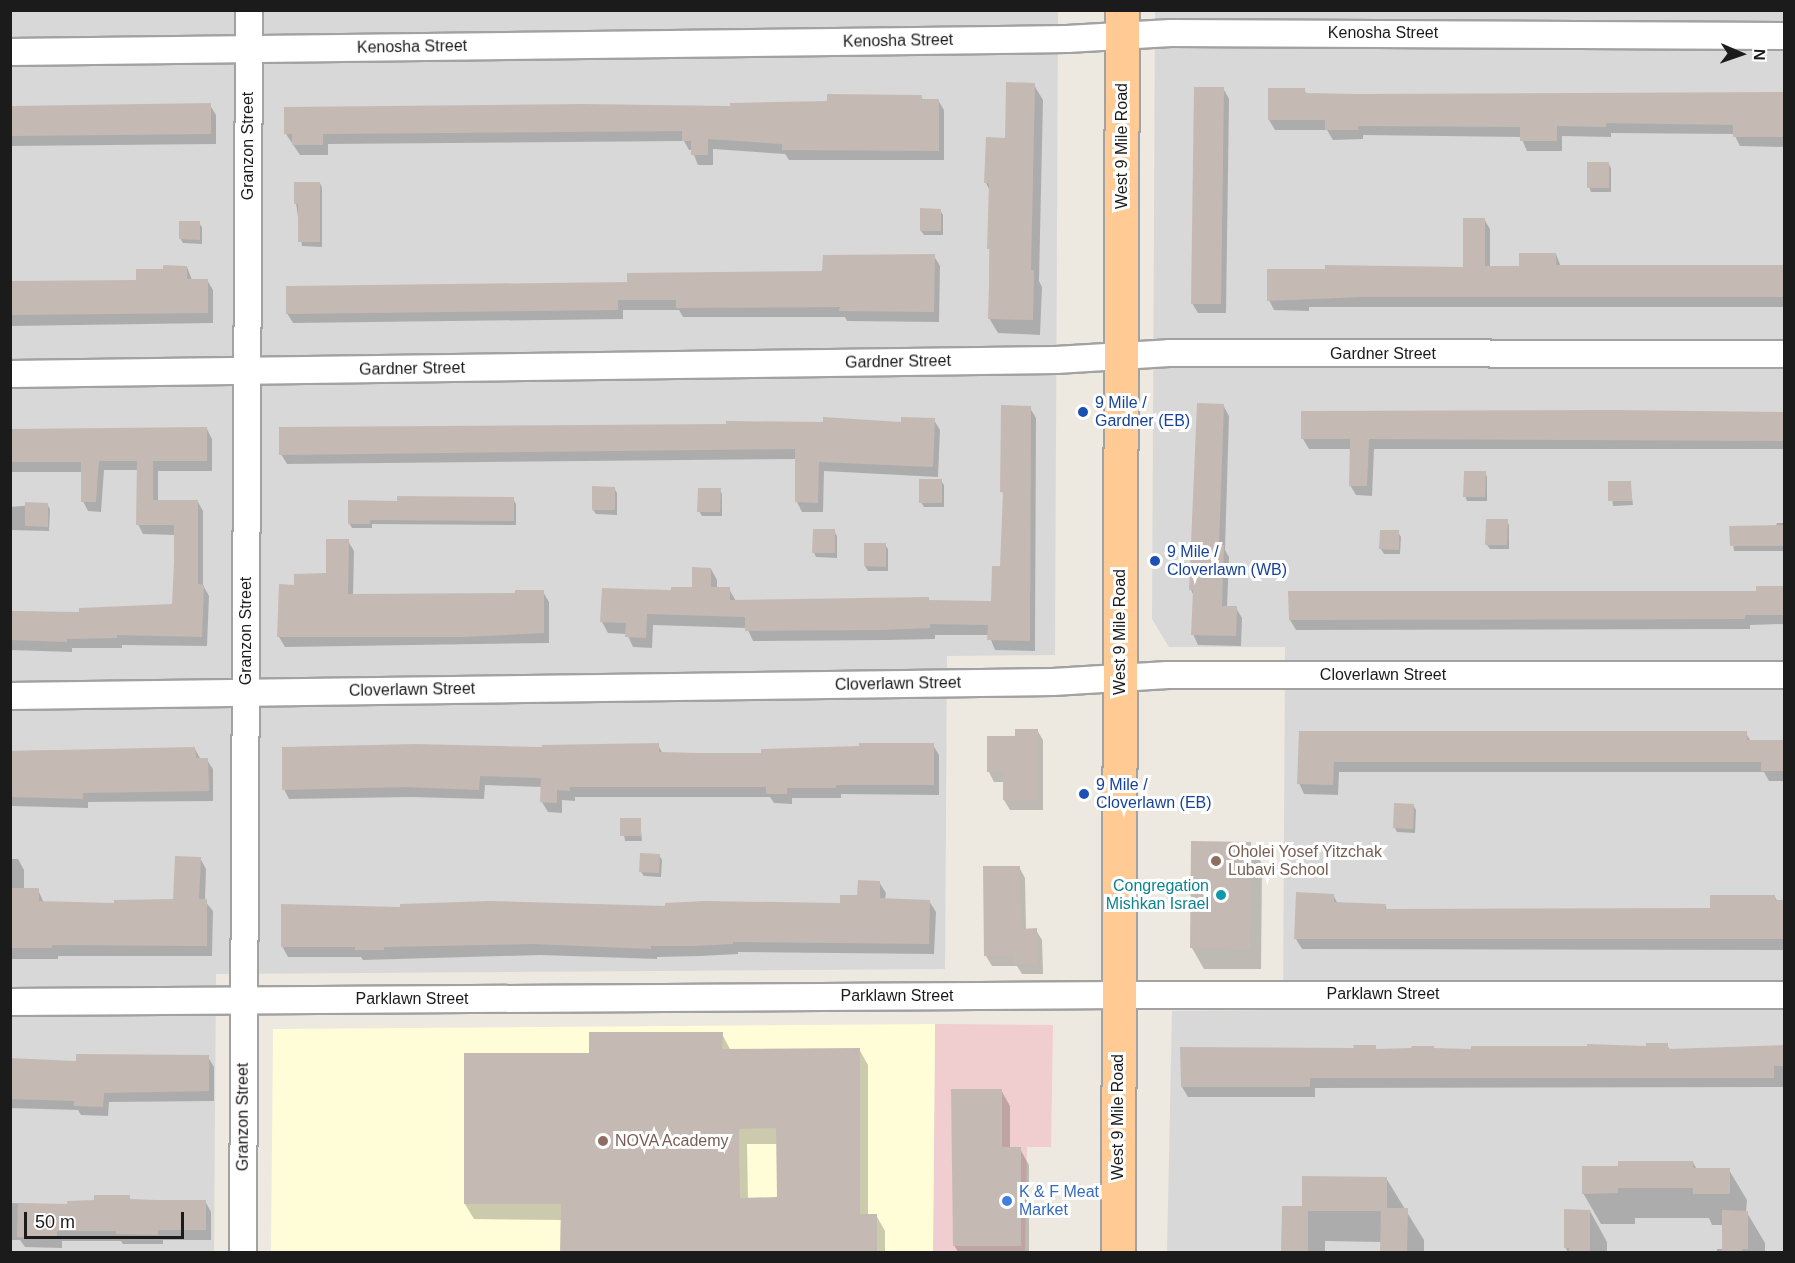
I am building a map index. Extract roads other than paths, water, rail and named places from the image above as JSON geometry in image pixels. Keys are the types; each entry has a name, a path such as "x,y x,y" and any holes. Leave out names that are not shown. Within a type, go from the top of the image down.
{"main road":[{"name":"West 9 Mile Road","path":"1118,1252 1122,24"}],"street":[{"name":"Granzon Street","path":"243,1252 249,10"},
{"name":"Kenosha Street","path":"10,52 249,50 1122,24 1171,33 1785,36"},
{"name":"Gardner Street","path":"10,374 1121,358 1169,353 1785,354"},
{"name":"Cloverlawn Street","path":"10,696 1029,682 1177,675 1785,675"},
{"name":"Parklawn Street","path":"10,1002 1118,994 1785,995"}],"place":[{"name":"9 Mile / Gardner (EB)","path":"1083,412"},
{"name":"9 Mile / Cloverlawn (WB)","path":"1155,561"},
{"name":"9 Mile / Cloverlawn (EB)","path":"1084,794"},
{"name":"Oholei Yosef Yitzchak Lubavi School","path":"1216,861"},
{"name":"Congregation Mishkan Israel","path":"1221,895"},
{"name":"NOVA Academy","path":"603,1141"},
{"name":"K & F Meat Market","path":"1007,1201"}]}
